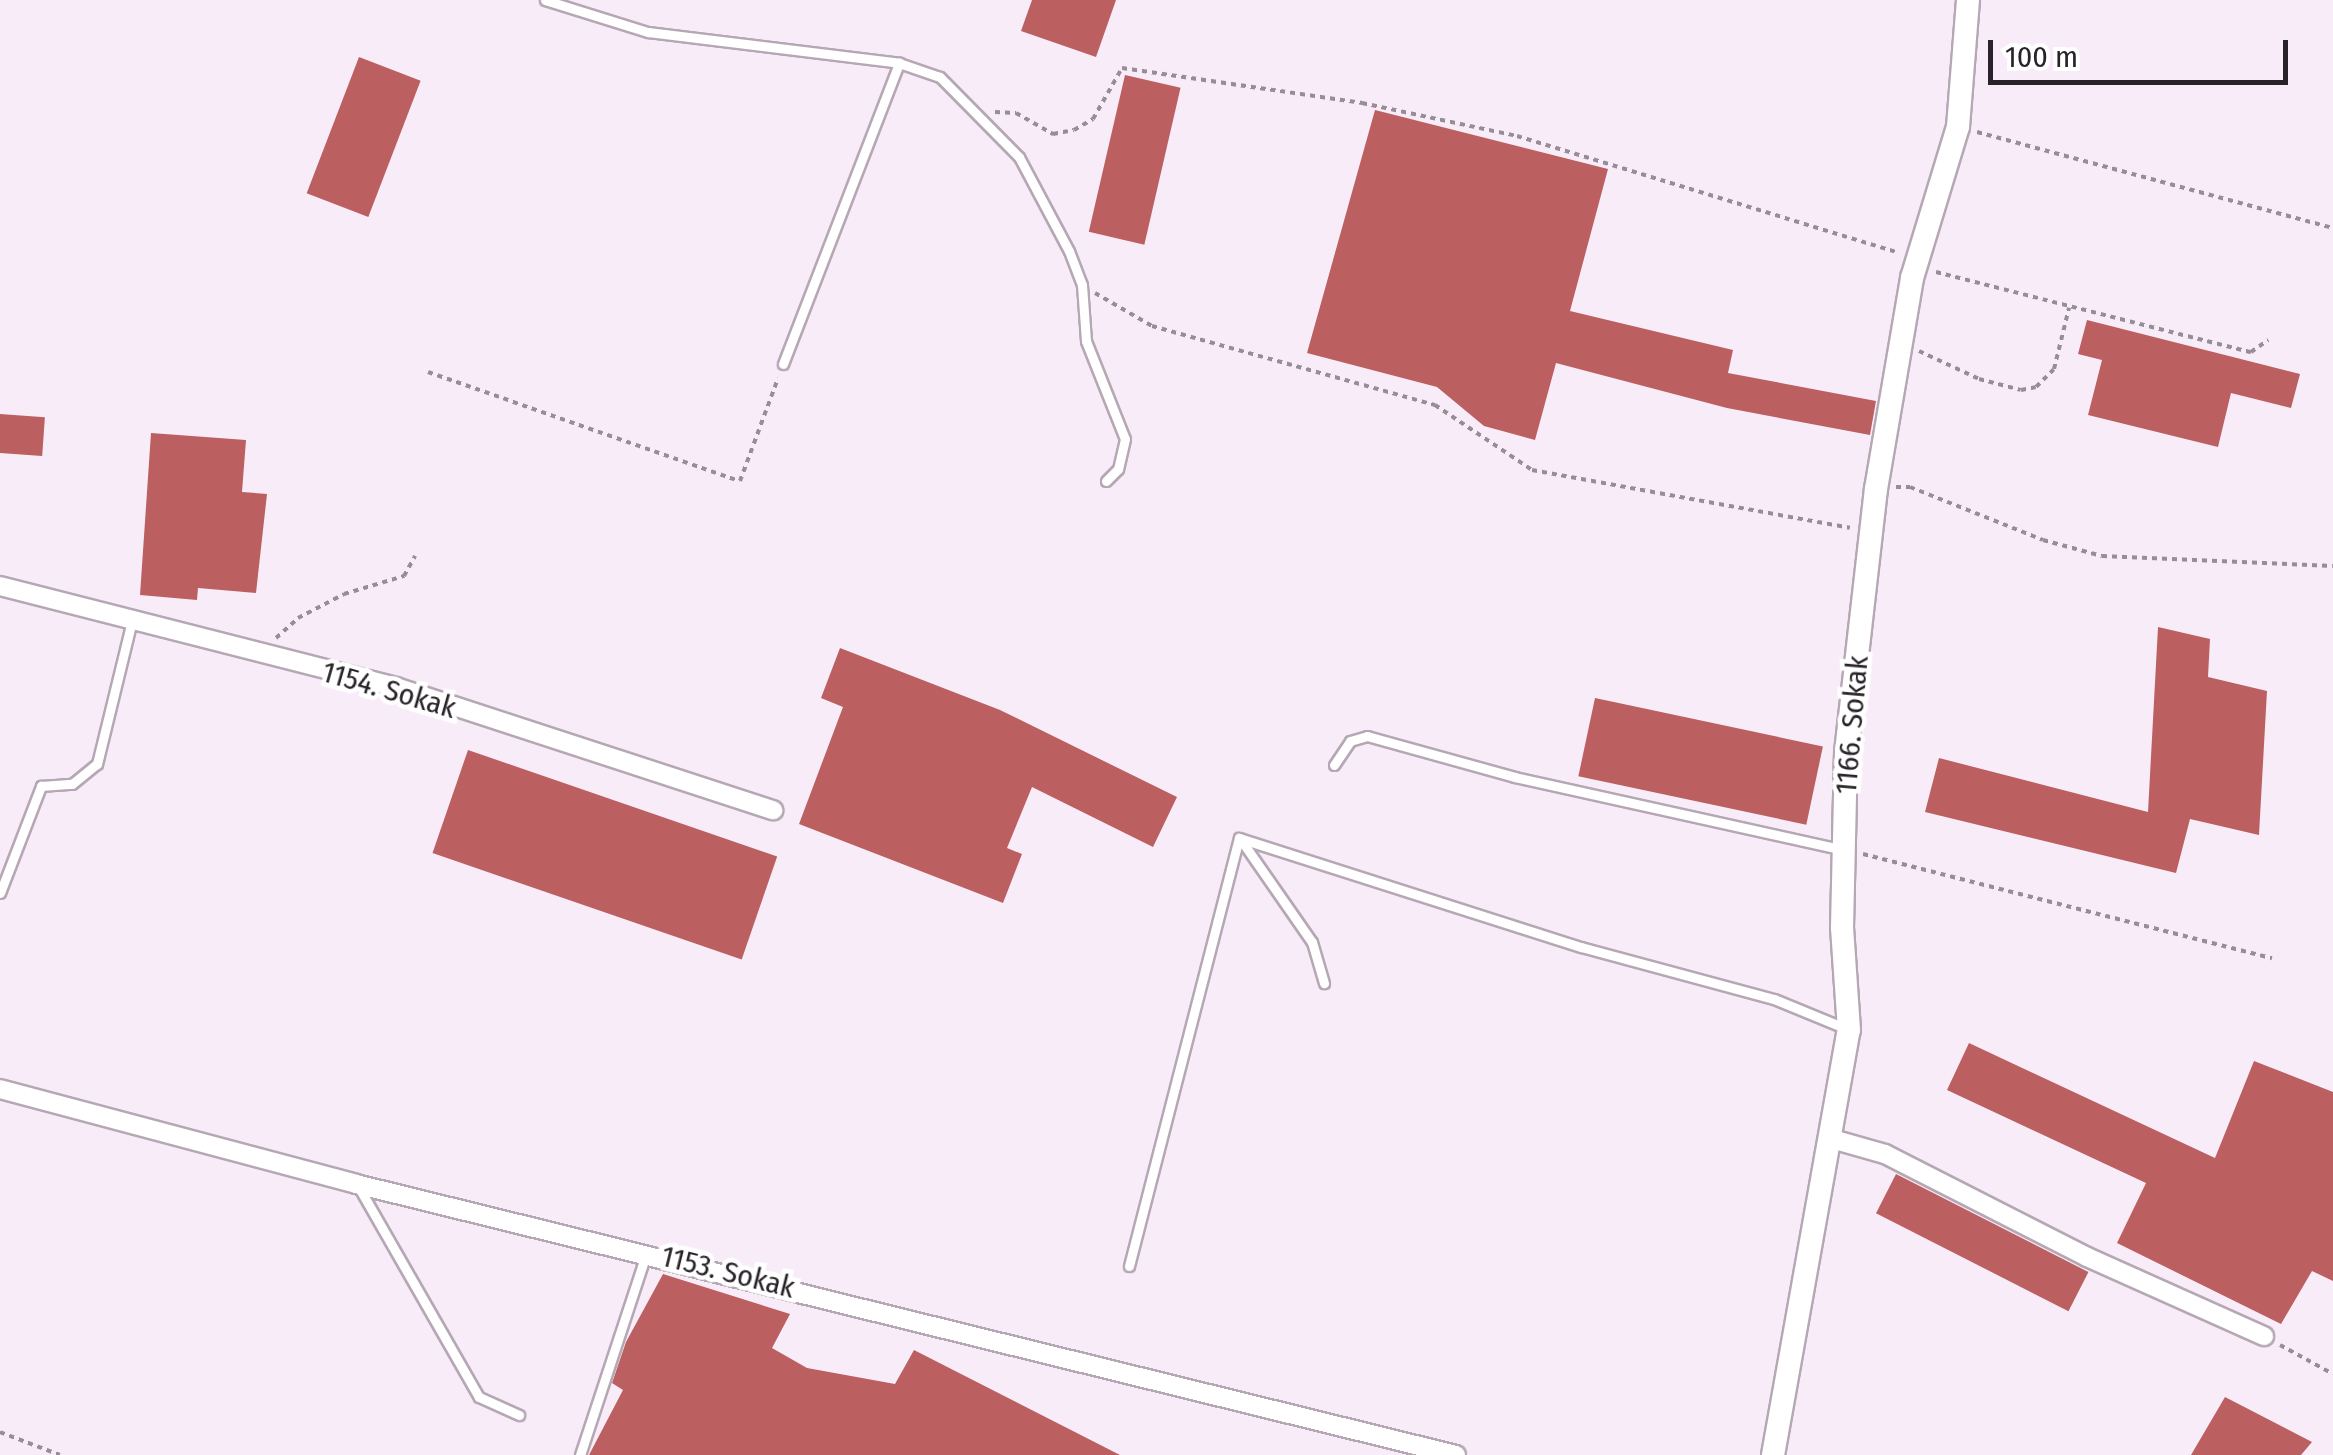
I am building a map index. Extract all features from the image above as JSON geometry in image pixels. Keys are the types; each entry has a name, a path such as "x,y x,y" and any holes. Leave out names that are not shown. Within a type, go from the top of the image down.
{"street":[{"name":"1166. Sokak","path":"1773,1455 1850,1030 1844,849 1846,752 1876,489 1918,259 1958,127 1968,0"},
{"name":"1154. Sokak","path":"0,586 131,624 396,687 773,810"},
{"name":"1153. Sokak","path":"0,1088 356,1184 647,1251 1456,1455"},
{"path":"1832,1139 1884,1154 2087,1257 2264,1336"}],"lane":[{"path":"545,0 648,32 899,63 940,77 1020,156 1082,284 1086,341 1125,439 1118,469 1106,482"},
{"path":"783,364 899,63"},
{"path":"0,893 41,786 60,780 72,784 98,764 131,624"},
{"path":"1334,766 1350,741 1367,736 1515,777 1844,849"},
{"path":"1240,838 1312,942 1324,982"},
{"path":"1240,838 1581,947 1774,999 1850,1030"},
{"path":"1128,1266 1240,838"},
{"path":"356,1184 479,1396 519,1416"},
{"path":"580,1455 647,1251"}],"path":[{"path":"976,111 1016,113 1053,134 1074,130 1093,120 1122,68 1362,103 1517,136 1918,259 1937,273 2068,308 2251,352 2268,340"},
{"path":"1958,127 2333,228"},
{"path":"1082,284 1152,326 1435,405 1532,470 1874,532"},
{"path":"1902,340 1938,364 2021,390 2036,388 2054,369 2068,308"},
{"path":"428,372 740,481 783,364"},
{"path":"1876,489 1910,486 2043,540 2102,556 2333,566"},
{"path":"258,655 298,618 344,594 404,576 414,556"},
{"path":"1844,849 2272,958"},
{"path":"2264,1336 2333,1374"},
{"path":"0,1432 60,1455"}],"building":[{"path":"1032,0 1116,0 1096,57 1021,31"},
{"path":"359,57 421,81 368,217 307,193"},
{"path":"1125,75 1181,88 1144,245 1089,232"},
{"path":"1375,110 1608,169 1570,311 1733,350 1728,373 1876,401 1870,435 1727,408 1556,363 1535,440 1484,426 1437,387 1307,353"},
{"path":"2087,320 2300,374 2291,408 2231,393 2218,447 2088,415 2102,360 2078,354"},
{"path":"0,414 45,417 42,456 0,453"},
{"path":"151,433 246,440 242,492 267,494 256,593 198,588 197,600 140,595"},
{"path":"2158,627 2210,639 2208,677 2267,691 2259,835 2190,819 2176,873 1925,812 1939,758 2148,812"},
{"path":"840,648 1000,710 1177,797 1153,847 1032,787 1007,848 1022,854 1003,903 799,824 843,707 821,698"},
{"path":"1595,698 1823,746 1806,825 1578,776"},
{"path":"468,750 777,856 742,960 433,853"},
{"path":"1969,1043 2215,1158 2254,1061 2333,1092 2333,1281 2312,1271 2281,1324 2117,1243 2146,1183 1947,1090"},
{"path":"1896,1174 2088,1272 2068,1311 1876,1213"},
{"path":"663,1274 790,1314 772,1348 807,1368 895,1384 914,1350 1120,1455 589,1455 623,1390 612,1383 626,1342"},
{"path":"2225,1397 2312,1442 2301,1455 2191,1455"}]}
